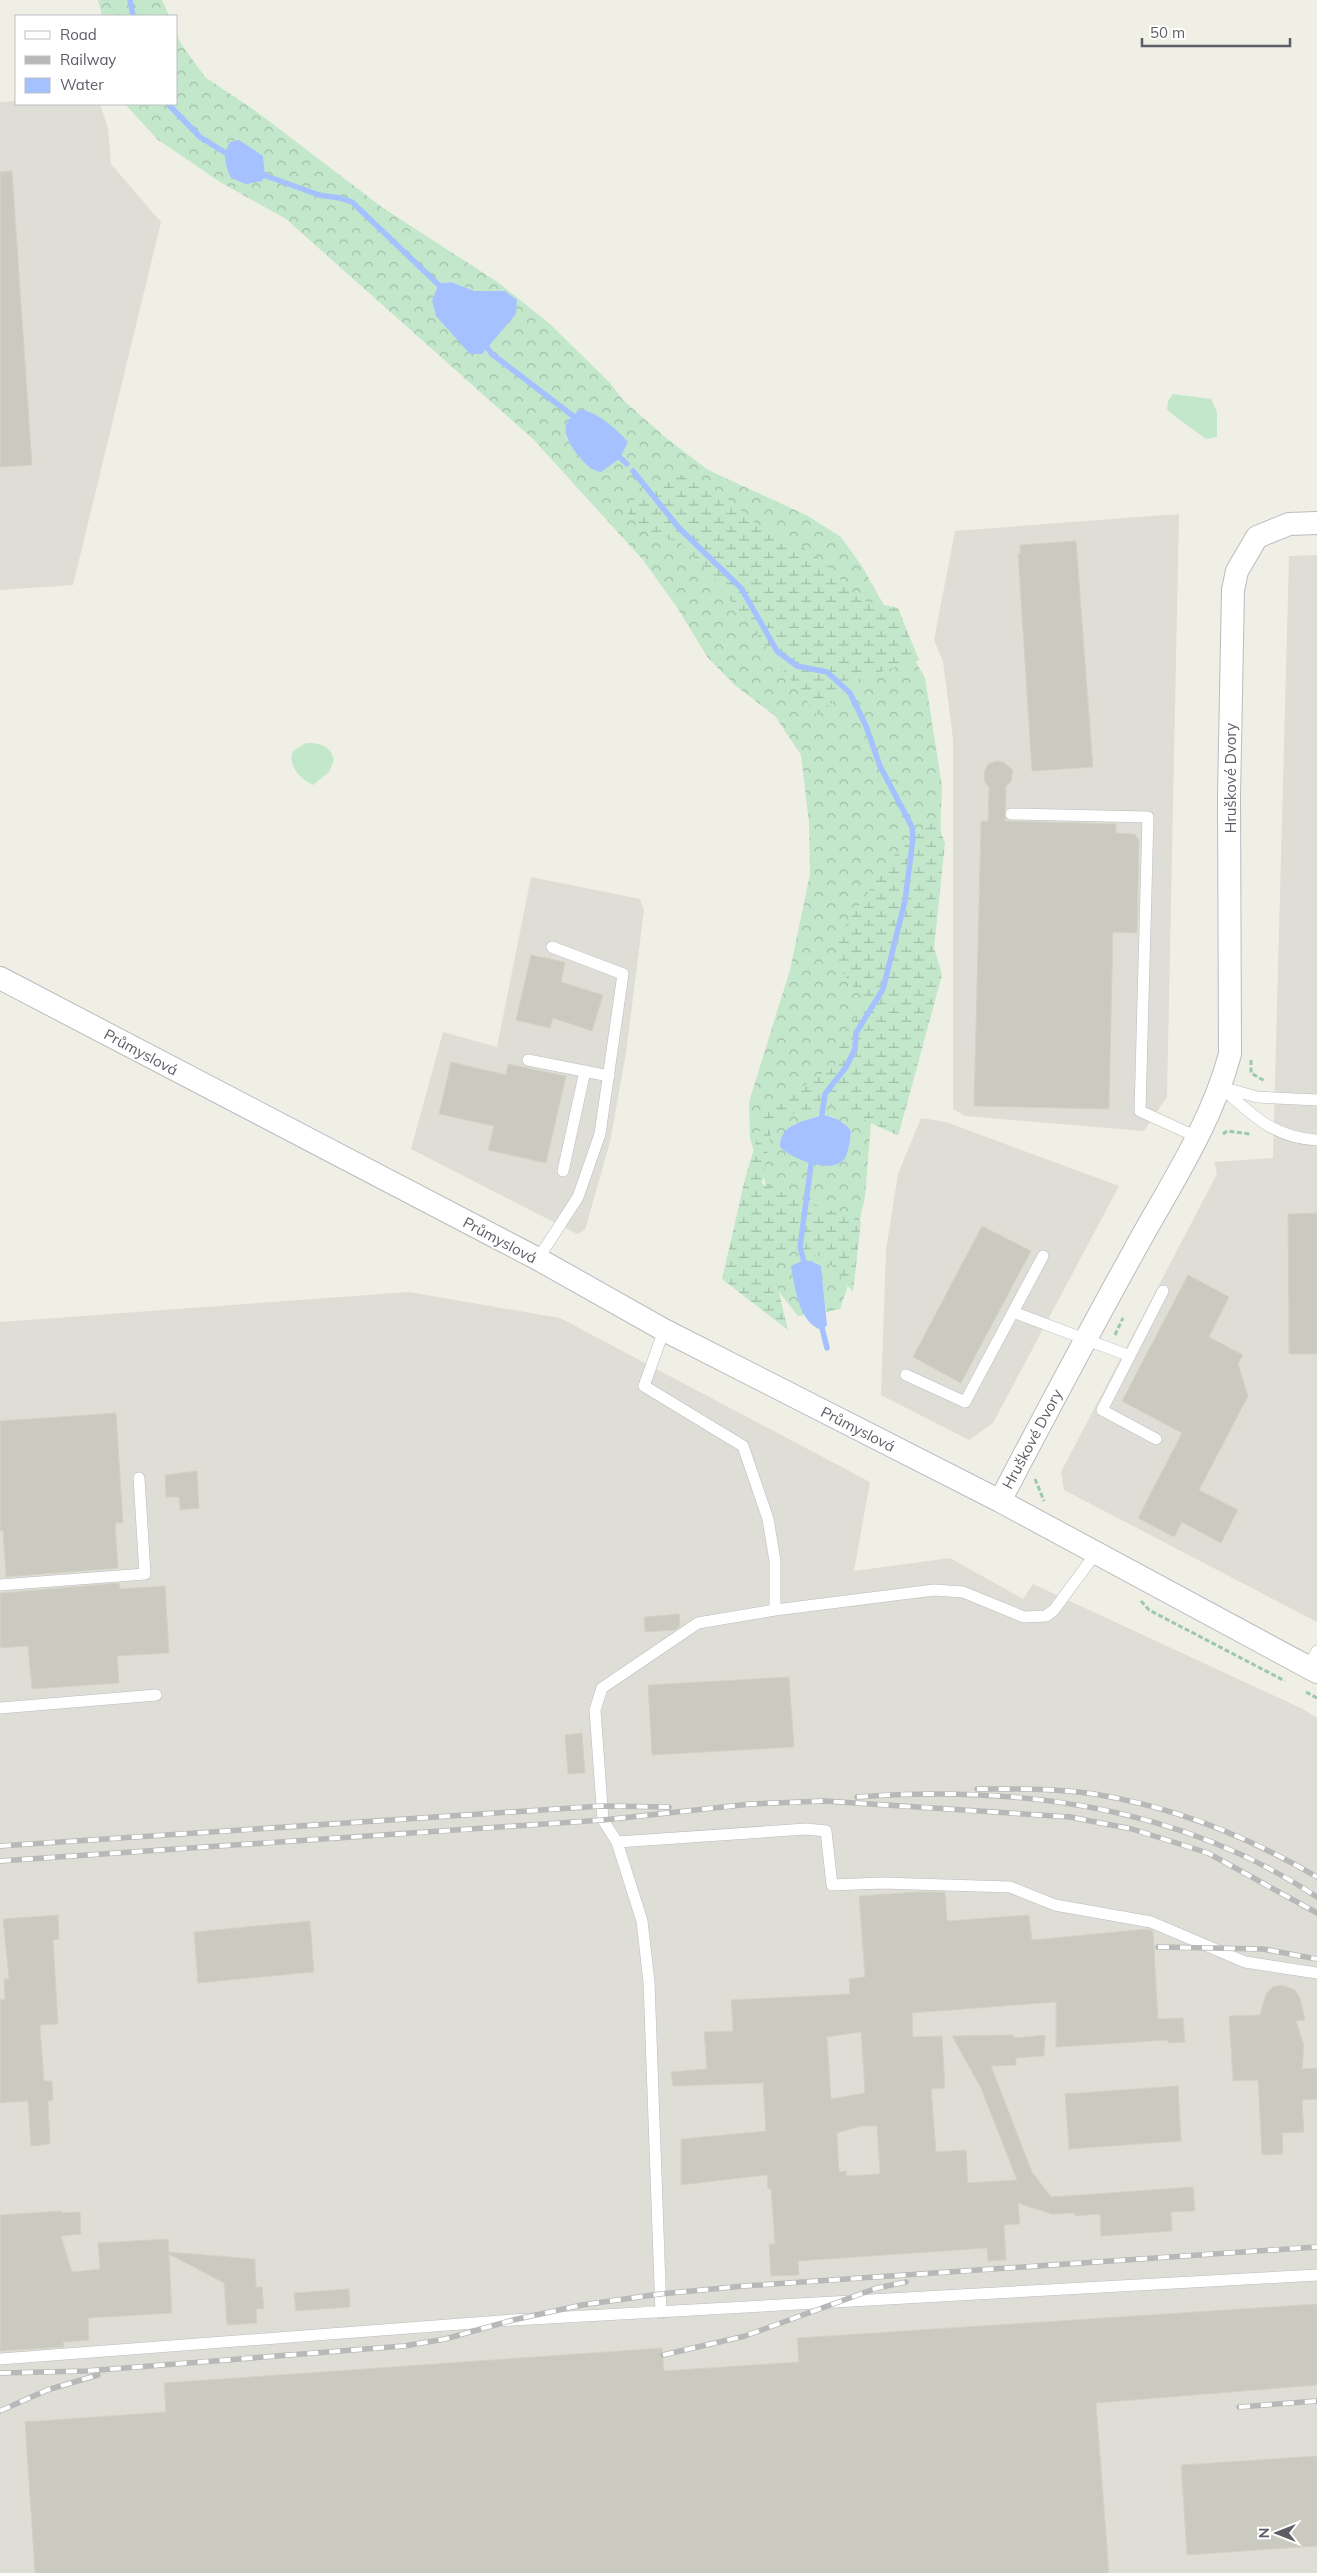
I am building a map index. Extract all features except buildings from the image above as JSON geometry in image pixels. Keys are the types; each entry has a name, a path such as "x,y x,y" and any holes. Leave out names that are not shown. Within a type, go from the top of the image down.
{"street":[{"name":"Hruškové Dvory","path":"1314,1663 1096,1553 1000,1501 1085,1340 1197,1136 1221,1087 1230,1054 1229,797 1233,590 1237,571 1257,536 1289,524 1317,523"},
{"name":"Průmyslová","path":"0,978 538,1259 664,1330 1000,1501"}],"lane":[{"path":"1011,814 1148,817 1140,1111 1197,1136"},
{"path":"538,1259 578,1197 600,1134 624,974 552,947"},
{"path":"528,1060 609,1076"},
{"path":"563,1171 585,1071"},
{"path":"1221,1087 1257,1097 1317,1100"},
{"path":"1221,1087 1266,1126 1293,1138 1317,1140"},
{"path":"906,1375 965,1402 1043,1256"},
{"path":"1156,1439 1102,1410 1164,1291"},
{"path":"1013,1312 1130,1356"},
{"path":"664,1330 644,1386 743,1446 768,1519 775,1561 775,1610"},
{"path":"0,1585 145,1574 139,1478"},
{"path":"661,2313 649,1982 642,1921 617,1842 603,1820 595,1710 602,1688 698,1623 775,1610 934,1590 963,1592 1024,1617 1046,1616 1054,1610 1096,1553"},
{"path":"0,1708 156,1695"},
{"path":"617,1842 806,1829 826,1831 832,1885 882,1883 1010,1887 1055,1905 1151,1922 1245,1962 1317,1973"},
{"path":"0,2359 513,2320 1317,2275"}],"shaded area":[{"path":"15,101 15,105 100,105 108,128 111,164 161,222 73,585 0,590 0,102"},
{"path":"1179,514 1167,1097 1144,1131 965,1116 953,1109 953,739 943,661 934,640 955,531"},
{"path":"1317,555 1317,1622 1064,1490 1061,1472 1217,1174 1214,1162 1273,1158 1289,556"},
{"path":"531,877 640,899 644,910 626,1053 610,1142 585,1230 577,1234 411,1149 443,1032 497,1047"},
{"path":"921,1118 946,1122 1119,1186 993,1423 969,1440 881,1395 886,1250 898,1174"},
{"path":"409,1292 560,1318 870,1482 854,1571 950,1558 1023,1599 1033,1584 1303,1709 1317,1718 1317,2573 0,2573 0,1322"}],"green space":[{"path":"98,0 162,0 169,15 102,15"},
{"path":"178,37 205,77 257,112 383,208 499,283 551,325 610,383 623,400 665,437 708,470 808,516 841,537 863,568 925,678 942,786 937,909 871,1123 865,1197 853,1249 852,1273 840,1309 826,1312 821,1267 816,1263 798,1299 806,1315 798,1316 773,1284 769,1193 750,1139 749,1102 790,970 810,874 809,823 801,755 775,716 736,686 708,658 676,606 643,560 533,439 286,219 220,182 157,139 126,105 178,105","holes":["451,282 474,291 432,300 440,284","581,409 589,468 566,438 570,416","822,1115 833,1117 845,1124 792,1125"]},
{"path":"1173,394 1211,399 1217,412 1217,437 1206,439 1169,411 1167,409 1168,401"},
{"path":"672,472 720,492 751,520 815,554 861,600 898,608 919,660 860,678 818,715 715,580 681,543 646,532 623,508"},
{"path":"306,743 324,746 330,751 334,760 329,772 313,785 300,776 292,762 293,751"},
{"path":"936,819 945,843 934,948 942,975 899,1133 897,1135 832,1105 800,1111 782,1118 771,1132 762,1184 861,1222 853,1292 825,1257 790,1251 775,1260 775,1276 788,1330 722,1279 746,1175 766,1110 835,1065 842,1036 865,1002 841,970 835,950 841,932 892,857"}],"water":[{"path":"239,140 263,156 265,176 262,181 246,184 231,178 225,156 230,142"},
{"path":"451,282 474,291 505,291 517,300 516,314 482,354 470,354 436,316 432,300 439,284"},
{"path":"581,409 607,422 628,442 620,458 601,472 593,470 585,463 572,447 566,435 566,424"},
{"path":"822,1115 838,1120 851,1131 845,1158 840,1163 832,1166 812,1164 793,1156 780,1147 781,1139 789,1128"},
{"path":"802,1261 811,1261 821,1266 827,1325 822,1330 808,1320 796,1293 791,1266"}],"waterway":[{"path":"130,0 133,15"},
{"path":"169,105 200,137 229,155"},
{"path":"258,173 319,195 352,202 444,290"},
{"path":"484,343 492,354 577,419"},
{"path":"614,452 627,464"},
{"path":"633,471 679,528 741,588 777,651 797,666 827,672 850,693 866,726 880,766 912,827 913,838 905,901 883,989 856,1033 855,1049 846,1067 825,1094 821,1121"},
{"path":"806,1269 800,1247 812,1157"},
{"path":"821,1324 827,1348"}],"railway":[{"path":"977,1789 1036,1789 1080,1792 1153,1807 1182,1815 1237,1836 1317,1877"},
{"path":"857,1797 917,1794 978,1795 1037,1799 1096,1808 1154,1822 1210,1841 1265,1866 1317,1897"},
{"path":"0,1861 603,1820 751,1804 824,1801 1070,1817 1132,1829 1208,1853 1317,1913"},
{"path":"0,1846 602,1806 669,1807"},
{"path":"1158,1947 1263,1949 1317,1959"},
{"path":"0,2373 86,2371 404,2346 445,2339 513,2320 582,2305 660,2294 744,2286 1317,2247"},
{"path":"663,2355 745,2336 877,2288 906,2282"},
{"path":"0,2411 47,2390 98,2375"},
{"path":"1239,2407 1317,2401"}]}
